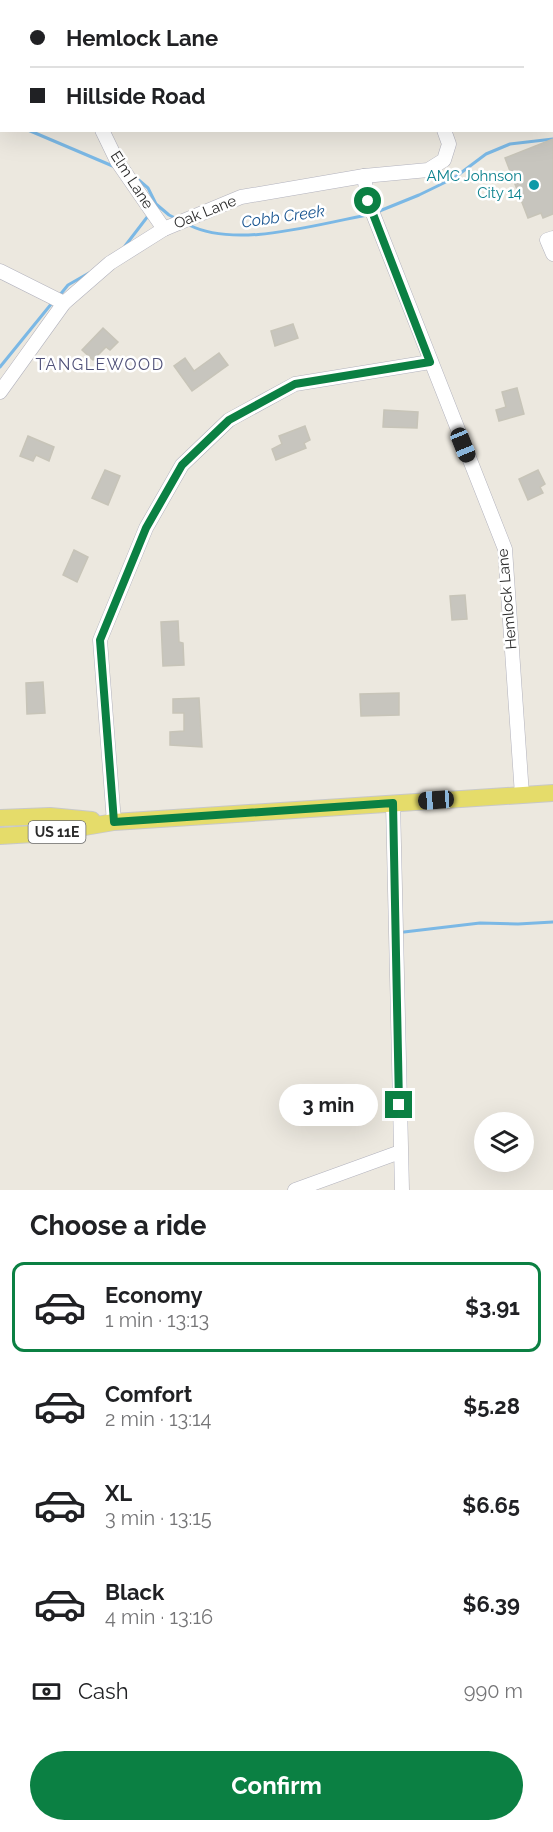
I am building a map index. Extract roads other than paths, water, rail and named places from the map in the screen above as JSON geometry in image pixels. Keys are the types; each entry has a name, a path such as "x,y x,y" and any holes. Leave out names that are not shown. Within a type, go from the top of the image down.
{"main road":[{"name":"US 11E","path":"0,836 50,833 114,822 553,793"},
{"name":"US 11E","path":"0,818 50,816 114,822"}],"street":[{"name":"Elm Lane","path":"103,132 117,161 164,229"},
{"name":"Oak Lane","path":"0,392 64,303 110,263 164,229 241,197 364,176 429,170 444,160 449,144 445,132"},
{"name":"Hemlock Lane","path":"364,176 368,201 505,549 522,795"},
{"path":"553,238 547,240 553,254"},
{"path":"0,271 64,303"},
{"path":"114,822 100,640 146,528 182,465 229,420 295,384 430,362"},
{"path":"393,803 402,1190"},
{"path":"295,1190 400,1152"}],"waterway":[{"name":"Cobb Creek","path":"33,132 115,167"},
{"name":"Cobb Creek","path":"377,212 454,178 486,154 510,144 553,139"},
{"name":"Cobb Creek","path":"134,176 148,188 156,204 177,219"},
{"name":"Cobb Creek","path":"189,225 208,232 253,235 368,215"},
{"path":"125,246 148,216"},
{"path":"59,296 68,285 89,273"},
{"path":"0,367 52,303"},
{"path":"404,932 480,923 553,922"}],"place":[{"name":"AMC Johnson City 14","path":"534,185"}],"district":[{"name":"TANGLEWOOD","path":"100,364"}]}
